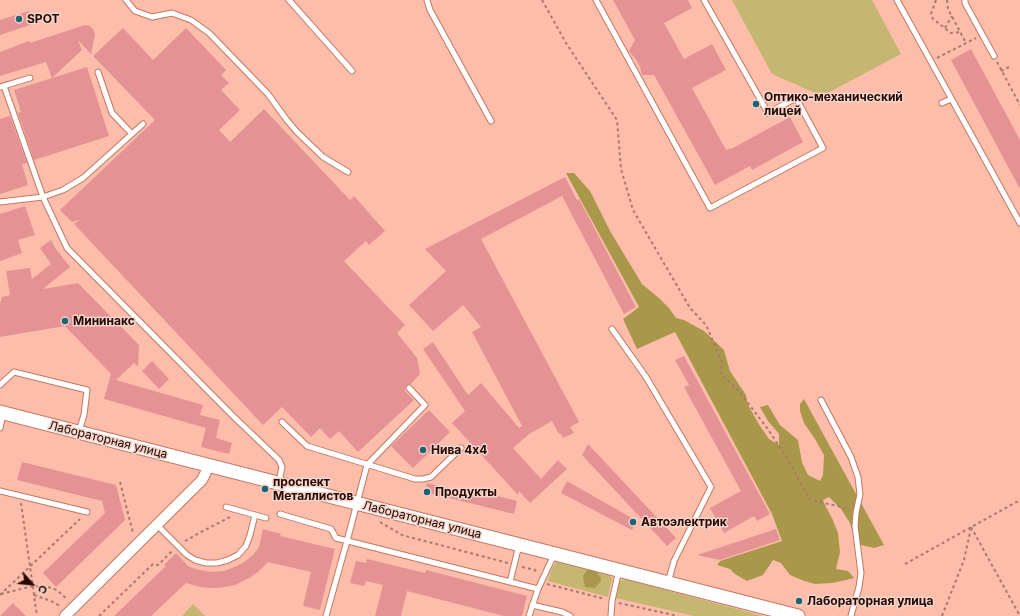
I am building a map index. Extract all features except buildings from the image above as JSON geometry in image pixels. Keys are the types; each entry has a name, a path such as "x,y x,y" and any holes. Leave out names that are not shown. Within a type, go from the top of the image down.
{"street":[{"name":"Лабораторная улица","path":"2,413 798,616"},
{"path":"65,616 202,480 208,465"}],"lane":[{"path":"126,0 135,11 152,17 172,13 191,20 209,33 268,94 297,132 323,157 348,172"},
{"path":"289,0 352,71"},
{"path":"426,0 430,10 491,121"},
{"path":"596,0 710,208 823,148 796,98 768,113 704,0"},
{"path":"897,0 951,99 1018,216 1020,223"},
{"path":"965,0 965,3 994,56"},
{"path":"98,72 112,113 132,134"},
{"path":"30,78 2,86 43,197 66,248 233,416 279,460 282,467 279,483"},
{"path":"942,103 951,99"},
{"path":"0,202 43,197 63,190 83,178 143,124"},
{"path":"612,329 646,377 711,487 674,561 668,583"},
{"path":"0,385 14,372 87,390 84,415 79,432"},
{"path":"326,616 367,465 425,405 409,388"},
{"path":"821,400 851,457 858,478 860,494 855,526 861,573 860,587 851,616"},
{"path":"0,428 2,413"},
{"path":"282,422 306,446 415,479 431,477 461,448"},
{"path":"0,491 87,512"},
{"path":"226,507 266,518"},
{"path":"280,514 331,529 336,538 538,590"},
{"path":"157,525 195,560 206,564 217,563 238,555 246,546 255,515"},
{"path":"510,582 519,545"},
{"path":"529,616 532,605 554,553"},
{"path":"610,616 619,570"},
{"path":"532,605 562,612 570,616"}],"path":[{"path":"542,0 566,43 618,120 621,170 633,210 690,308 706,325 722,362 721,374 738,390 767,428 787,458 810,500 838,506 856,513"},
{"path":"936,0 931,14 933,19 951,32 961,32"},
{"path":"947,0 948,9 966,42"},
{"path":"945,28 952,16"},
{"path":"931,62 982,34"},
{"path":"994,56 1020,105"},
{"path":"1001,71 1009,67"},
{"path":"120,482 133,534"},
{"path":"20,496 37,616"},
{"path":"905,564 1020,500"},
{"path":"99,616 153,564 158,565 178,545 203,530 242,511"},
{"path":"0,595 87,512"},
{"path":"377,520 402,534 535,570 541,583"},
{"path":"972,527 1020,616"},
{"path":"942,616 964,560 972,527"},
{"path":"0,595 33,586 48,587 57,590 68,599"},
{"path":"34,595 60,606"}],"shaded area":[{"path":"732,0 872,0 901,54 822,96 772,74"},
{"path":"566,173 574,173 590,191 610,231 642,284 669,308 676,318 684,320 704,331 724,350 730,371 746,395 748,405 769,439 779,445 779,434 768,421 760,407 768,405 780,425 798,440 802,462 808,475 820,481 823,475 824,455 804,423 800,411 800,404 804,399 884,545 874,548 861,545 855,540 850,523 841,509 829,497 823,500 838,533 840,552 836,569 848,571 854,578 832,583 815,584 790,575 781,563 773,560 763,575 747,581 735,574 730,569 717,565 720,561 782,541 772,514 675,332 637,349 623,319 639,307"},
{"path":"558,559 609,572 612,579 608,597 548,581 551,570"},
{"path":"587,570 595,570 601,578 600,582 595,588 585,587 583,576"},
{"path":"625,579 763,616 694,616 616,598 619,581"},
{"path":"193,604 205,616 182,616"}],"place":[{"name":"SPOT","path":"19,19"},
{"name":"Оптико-механический лицей","path":"756,104"},
{"name":"Мининакс","path":"65,321"},
{"name":"Нива 4х4","path":"423,450"},
{"name":"проспект Металлистов","path":"265,489"},
{"name":"Продукты","path":"427,492"},
{"name":"Автоэлектрик","path":"633,522"},
{"name":"Лабораторная улица","path":"799,601"}]}
